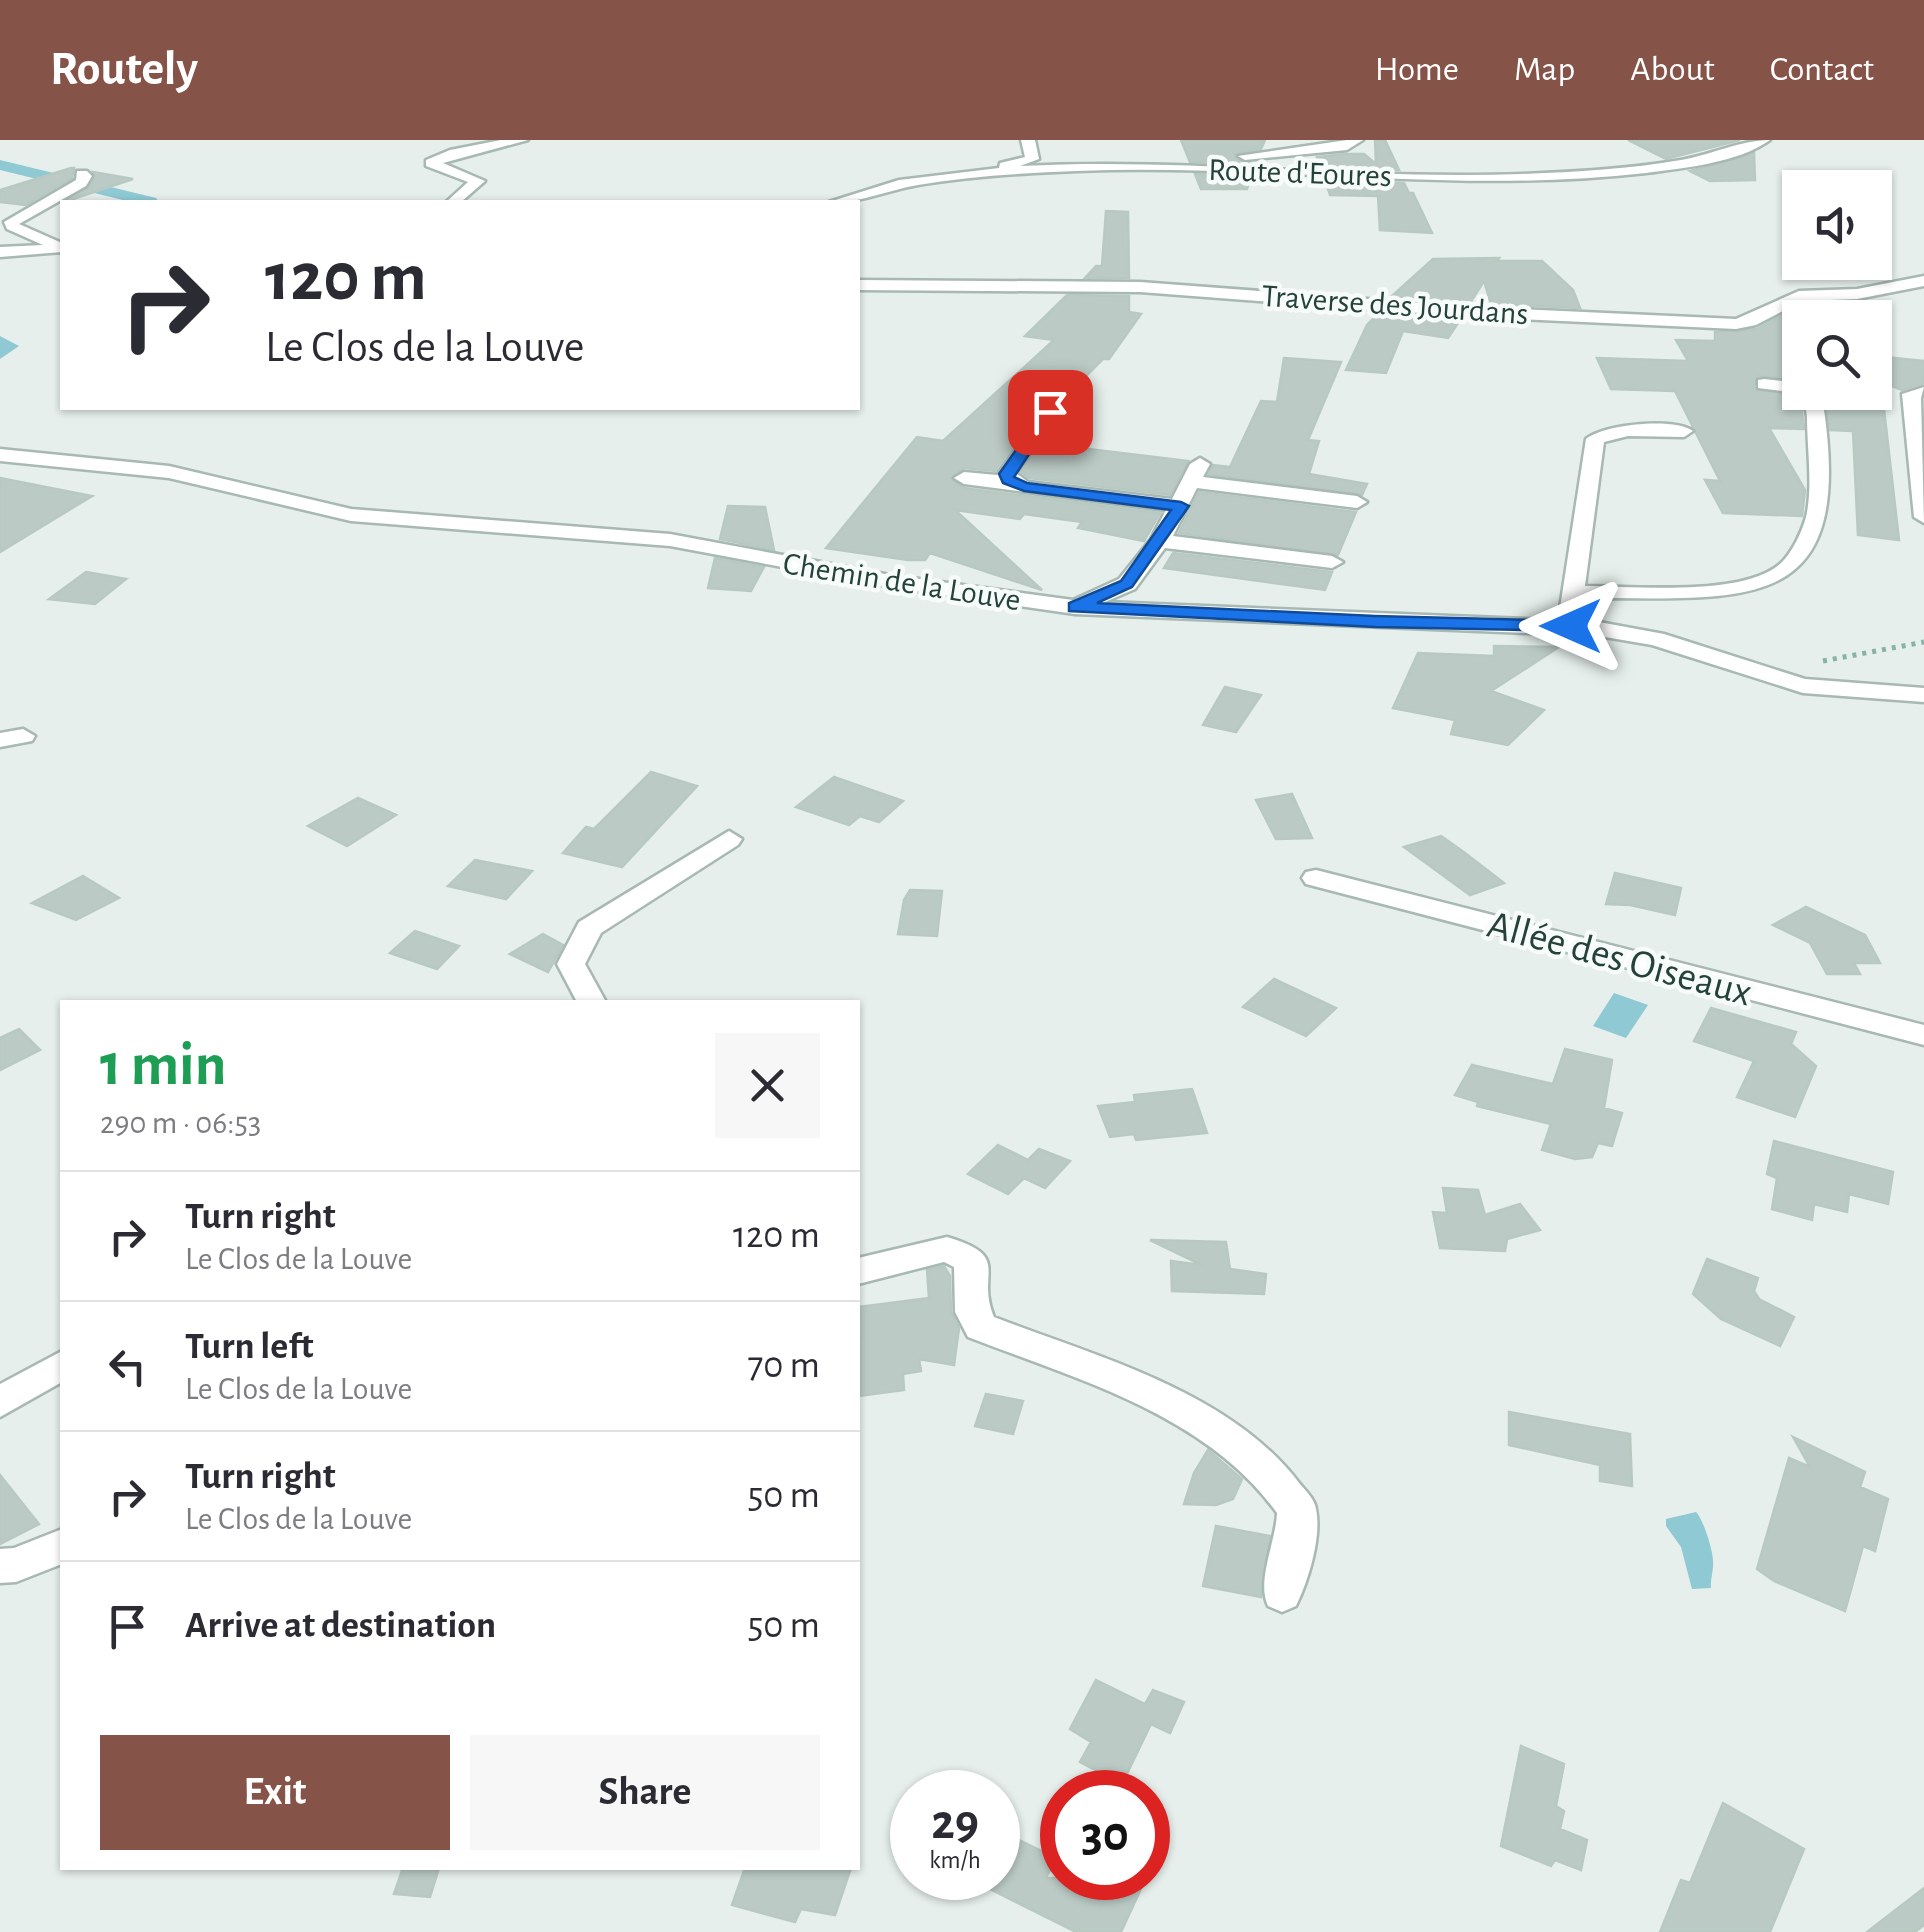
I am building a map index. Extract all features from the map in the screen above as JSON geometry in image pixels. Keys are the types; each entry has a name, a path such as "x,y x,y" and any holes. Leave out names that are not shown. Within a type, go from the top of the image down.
{"street":[{"path":"455,200 478,181 430,163 455,153 521,140"},
{"path":"995,172 996,168 1032,158 1028,140"},
{"path":"1218,170 1220,164 1238,156 1347,146 1356,140"},
{"path":"1717,140 1741,150"},
{"name":"Route d'Eoures","path":"843,200 902,182 1074,166 1518,179 1685,163 1741,150 1763,140"},
{"path":"60,247 12,226 11,222 79,182"},
{"path":"0,252 60,248"},
{"name":"Traverse des Jourdans","path":"860,284 972,282 1140,287 1474,312 1599,314 1736,324 1750,322 1799,296 1857,294 1924,281"},
{"path":"1764,384 1782,387"},
{"path":"1924,392 1911,394 1924,518"},
{"path":"1575,592 1729,589 1768,580 1788,568 1814,526 1817,513 1815,410"},
{"path":"1015,483 1006,474 1050,412"},
{"path":"1571,626 1596,439 1627,430 1684,431"},
{"name":"Chemin de la Louve","path":"0,455 169,472 352,515 670,540 890,581 1075,607 1375,622 1571,626 1656,639 1802,686 1924,696"},
{"path":"1075,607 1127,584 1160,541 1197,473 1358,502"},
{"path":"964,478 1181,506"},
{"path":"1160,541 1332,562"},
{"path":"591,1000 570,964 589,928 729,839"},
{"name":"Allée des Oiseaux","path":"1316,878 1924,1036"},
{"path":"860,1270 946,1249 971,1260 973,1312 981,1327 1151,1396 1193,1418 1262,1466 1297,1509 1296,1535 1282,1594"},
{"path":"0,1402 60,1366"},
{"path":"0,1566 16,1565 60,1547"}],"path":[{"path":"1769,676 1839,655 1924,642"}],"water":[{"path":"1614,993 1648,1005 1626,1038 1593,1026"},
{"path":"1696,1512 1711,1550 1711,1588 1692,1589 1681,1547 1666,1526 1666,1519"}],"building":[{"path":"1181,140 1265,140 1261,149 1235,154 1243,163 1256,164 1190,162"},
{"path":"1375,140 1385,140 1399,170 1321,167 1317,157 1364,154 1376,164"},
{"path":"1628,140 1740,140 1666,159"},
{"path":"1754,153 1755,180 1710,181 1690,171"},
{"path":"71,168 72,178 26,205 0,202 0,190"},
{"path":"93,172 133,179 68,200 89,188 95,178"},
{"path":"1195,174 1251,176 1247,189 1201,189"},
{"path":"1325,179 1404,183 1432,233 1380,230 1378,196 1330,195"},
{"path":"1106,211 1128,212 1129,278 1085,278 1096,266 1102,266"},
{"path":"1499,258 1497,261 1542,261 1573,290 1580,308 1491,304 1484,281 1470,303 1392,296 1433,259"},
{"path":"1067,295 1129,296 1129,312 1141,314 1109,359 1103,359 1056,406 1041,406 995,471 964,468 950,479 964,488 1160,513 1144,541 1078,528 1082,522 955,510 1042,590 930,553 925,560 908,560 826,548 917,437 943,441 1054,340 1025,336"},
{"path":"1378,314 1460,320 1448,338 1403,331 1386,373 1346,370 1367,325"},
{"path":"1782,315 1782,378 1757,376 1754,388 1782,394 1782,410 1802,410 1804,429 1769,428 1805,490 1802,516 1723,513 1705,480 1720,481 1675,391 1611,389 1597,358 1688,361 1676,340 1715,341 1715,332 1757,329"},
{"path":"1284,358 1341,362 1308,440 1319,441 1309,474 1367,484 1362,495 1209,474 1213,465 1230,467 1261,401 1277,402"},
{"path":"1892,358 1924,361 1924,383 1902,390 1892,386"},
{"path":"1828,410 1884,410 1899,540 1858,535 1853,431 1829,430"},
{"path":"1048,434 1055,435 1047,444 1188,461 1170,495 1029,478 1021,472"},
{"path":"0,478 92,496 0,552"},
{"path":"1199,492 1356,512 1338,555 1179,533"},
{"path":"728,506 765,507 774,550 720,539"},
{"path":"1173,553 1332,572 1325,590 1164,568"},
{"path":"715,558 764,567 751,591 708,588"},
{"path":"86,572 126,579 95,604 49,599"},
{"path":"1494,646 1559,647 1491,691 1544,710 1508,745 1451,734 1455,720 1393,708 1418,653 1494,656"},
{"path":"1225,687 1261,695 1236,732 1203,725"},
{"path":"651,772 697,786 622,867 563,853 586,827 594,829"},
{"path":"834,777 903,801 879,822 860,816 849,825 796,807"},
{"path":"1292,794 1312,838 1276,839 1256,800"},
{"path":"358,798 396,815 347,846 308,826"},
{"path":"1441,836 1504,883 1470,895 1404,847"},
{"path":"475,860 532,871 506,899 448,886"},
{"path":"1615,873 1681,888 1675,915 1606,904"},
{"path":"83,876 119,898 76,920 32,903"},
{"path":"910,890 942,891 937,936 898,934 904,900"},
{"path":"1806,907 1865,935 1880,963 1854,963 1860,974 1827,974 1810,943 1773,925"},
{"path":"415,931 459,946 437,969 390,953"},
{"path":"543,934 563,945 548,972 510,954"},
{"path":"1274,979 1336,1008 1306,1036 1243,1007"},
{"path":"1711,1008 1796,1032 1791,1044 1816,1066 1795,1117 1737,1097 1754,1061 1694,1041"},
{"path":"19,1029 40,1050 0,1070 0,1038"},
{"path":"1565,1049 1612,1060 1604,1108 1622,1113 1612,1146 1598,1143 1592,1157 1575,1159 1542,1150 1551,1124 1477,1106 1478,1102 1455,1095 1472,1065 1553,1084"},
{"path":"1192,1089 1207,1133 1136,1140 1134,1134 1110,1137 1098,1106 1135,1102 1134,1095"},
{"path":"1774,1141 1893,1172 1888,1204 1849,1194 1847,1212 1814,1204 1812,1220 1772,1209 1777,1178 1767,1174"},
{"path":"998,1145 1028,1160 1039,1149 1070,1161 1045,1188 1024,1178 1008,1194 968,1174"},
{"path":"1443,1188 1478,1190 1485,1215 1520,1204 1540,1230 1507,1239 1505,1251 1440,1248 1433,1212 1447,1213"},
{"path":"1150,1240 1226,1242 1230,1269 1266,1274 1264,1294 1172,1291 1171,1261 1202,1265"},
{"path":"1707,1259 1758,1278 1754,1291 1759,1299 1794,1317 1780,1346 1721,1319 1693,1294"},
{"path":"944,1266 950,1276 951,1312 959,1328 954,1365 919,1359 921,1371 903,1374 904,1390 860,1396 860,1307 929,1298 927,1270"},
{"path":"986,1394 1023,1401 1013,1434 975,1426"},
{"path":"1509,1412 1630,1434 1632,1486 1600,1481 1600,1465 1509,1445"},
{"path":"1793,1437 1865,1472 1860,1487 1888,1499 1875,1551 1863,1546 1845,1611 1774,1581 1757,1569 1789,1458 1810,1467"},
{"path":"1208,1450 1242,1479 1233,1499 1216,1505 1184,1504 1194,1473"},
{"path":"0,1475 39,1524 0,1544"},
{"path":"1216,1526 1270,1536 1261,1597 1203,1586"},
{"path":"1096,1680 1145,1704 1153,1690 1184,1702 1170,1733 1151,1724 1129,1770 1095,1770 1080,1762 1091,1742 1070,1729"},
{"path":"1521,1746 1564,1764 1556,1806 1564,1811 1560,1829 1587,1840 1581,1870 1555,1860 1551,1866 1501,1846"},
{"path":"1723,1803 1804,1849 1770,1932 1660,1932 1681,1880 1690,1883"},
{"path":"1020,1841 1040,1850 1040,1900 1136,1900 1121,1932 1076,1932 1012,1900 1020,1900"},
{"path":"402,1870 438,1870 430,1897 394,1894"},
{"path":"744,1870 850,1870 835,1915 801,1909 795,1922 732,1905"},
{"path":"1924,1888 1924,1925 1915,1932 1867,1932"}],"waterway":[{"path":"0,165 142,200"},
{"path":"0,342 8,346 0,353"}],"route":[{"path":"1050,412 1006,474 1008,480 1024,487 1181,506 1127,584 1075,607 1375,622 1571,626"}]}
